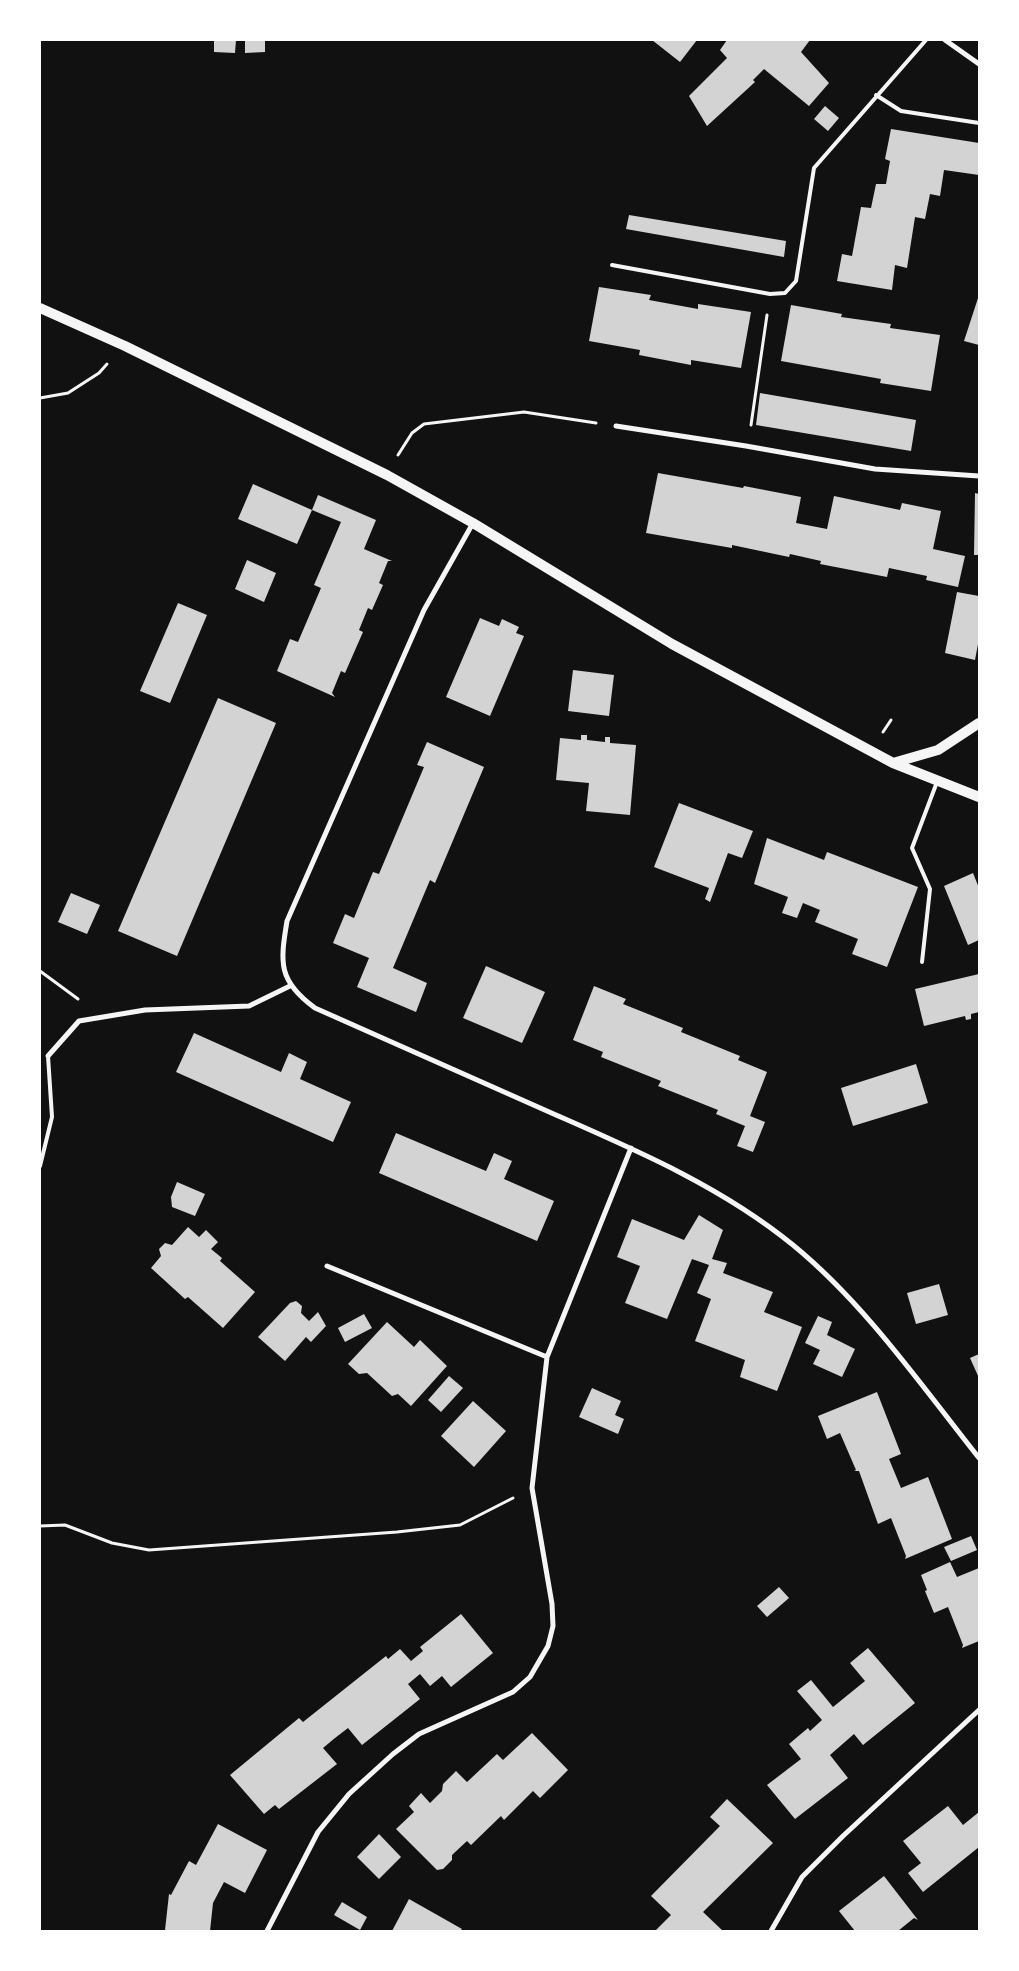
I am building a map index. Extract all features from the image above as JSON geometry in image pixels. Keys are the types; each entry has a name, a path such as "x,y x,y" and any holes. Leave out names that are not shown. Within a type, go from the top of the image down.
{"main road":[{"path":"40,308 125,346 387,475 473,523 672,644 893,763 979,797"},
{"path":"893,763 938,750 979,723"}],"street":[{"path":"945,40 979,64"},
{"path":"616,426 746,446 875,469 979,476"},
{"path":"473,523 424,610 287,921 282,948 283,972 290,986 315,1008 631,1148 727,1198 792,1244 841,1289 891,1347 979,1458"},
{"path":"48,1056 79,1021 145,1010 249,1006 290,986"},
{"path":"267,1931 318,1832 349,1794 393,1754 419,1734 513,1692 530,1677 540,1663 548,1646 553,1626 553,1611 532,1488 548,1358 631,1148"},
{"path":"327,1266 548,1358"},
{"path":"771,1931 802,1877 843,1836 979,1710"}],"lane":[{"path":"612,265 770,294 785,292 796,281 814,168 926,40"},
{"path":"876,96 901,111 979,123"},
{"path":"922,962 930,889 912,848 937,782"},
{"path":"40,1166 52,1116 48,1056"}],"path":[{"path":"751,426 770,294"},
{"path":"40,398 68,393 99,373 125,346"},
{"path":"412,433 424,424 524,412 616,426"},
{"path":"40,971 100,1018"},
{"path":"40,1526 66,1525 112,1543 149,1550 397,1532 460,1525 532,1488"}],"building":[{"path":"214,40 236,40 235,53 214,52"},
{"path":"245,40 265,40 265,52 245,53"},
{"path":"652,40 697,40 680,62"},
{"path":"727,40 810,40 801,52 829,83 809,106 764,69 753,80 755,82 707,126 689,96 727,58 720,50"},
{"path":"825,106 839,118 828,131 814,119"},
{"path":"891,129 979,143 979,175 944,170 940,196 930,194 925,219 915,217 907,268 895,265 892,290 837,281 842,254 852,256 861,207 871,208 876,184 886,184 890,161 885,159"},
{"path":"629,215 786,241 784,257 626,229"},
{"path":"599,287 651,295 649,300 698,309 698,304 751,312 741,368 691,360 691,365 639,355 640,350 589,341"},
{"path":"979,295 979,345 964,341"},
{"path":"791,305 842,314 841,317 891,324 890,328 940,335 931,391 880,383 881,379 781,361"},
{"path":"760,393 916,420 911,451 756,425"},
{"path":"658,473 801,497 796,523 827,529 834,496 900,510 902,503 941,511 933,549 965,556 958,587 926,580 927,576 889,568 887,577 820,564 821,561 790,554 789,557 732,545 732,548 646,533"},
{"path":"253,484 312,510 297,544 238,519"},
{"path":"975,493 979,494 979,555 974,555"},
{"path":"318,495 376,520 364,549 392,561 388,561 379,583 383,585 372,610 368,608 359,630 363,632 345,673 341,671 332,693 335,697 277,671 290,639 298,642 321,588 314,585 341,522 312,510"},
{"path":"247,560 276,573 264,602 235,589"},
{"path":"957,592 979,596 979,639 975,660 945,653"},
{"path":"178,603 207,615 170,703 140,691"},
{"path":"480,618 499,626 502,619 519,627 516,633 524,636 490,716 446,697"},
{"path":"573,670 614,675 609,716 568,711"},
{"path":"218,698 276,723 177,956 118,931"},
{"path":"581,735 587,735 587,740 605,742 605,737 610,737 610,743 636,745 630,815 586,811 589,783 556,780 560,738 581,740"},
{"path":"427,742 484,767 435,883 430,880 393,968 427,983 416,1012 357,987 369,958 333,943 345,914 354,918 373,872 379,874 424,767 417,765"},
{"path":"679,803 753,831 742,858 728,853 710,902 705,899 709,888 654,867"},
{"path":"767,838 824,860 827,852 918,887 887,967 852,954 858,939 815,922 820,910 803,903 797,918 782,913 788,897 754,884"},
{"path":"973,873 979,888 979,940 968,945 944,886"},
{"path":"71,893 100,905 87,934 58,922"},
{"path":"486,966 545,992 522,1043 463,1018"},
{"path":"979,974 979,1012 971,1014 971,1019 966,1020 965,1016 924,1026 915,989"},
{"path":"594,986 626,999 623,1004 683,1028 681,1032 740,1056 738,1060 767,1072 750,1116 765,1122 753,1152 737,1146 745,1126 716,1114 718,1110 658,1086 661,1081 601,1057 603,1052 573,1040"},
{"path":"194,1033 281,1072 289,1053 307,1062 300,1079 351,1102 333,1142 176,1072"},
{"path":"916,1064 928,1103 853,1126 841,1088"},
{"path":"396,1133 486,1171 494,1153 512,1161 504,1179 554,1201 537,1241 379,1173"},
{"path":"177,1182 205,1194 195,1216 172,1207 171,1197"},
{"path":"699,1215 723,1230 712,1259 727,1263 723,1273 773,1292 764,1312 802,1327 777,1391 740,1377 745,1360 695,1341 711,1299 697,1293 709,1265 692,1259 667,1319 625,1303 640,1266 617,1257 632,1219 684,1240"},
{"path":"188,1227 199,1237 206,1230 218,1242 211,1249 222,1258 220,1261 255,1292 223,1328 188,1297 185,1299 151,1268 161,1256 159,1249 165,1243 172,1245"},
{"path":"939,1284 948,1315 916,1324 907,1293"},
{"path":"296,1301 302,1306 301,1313 309,1321 318,1312 326,1326 311,1342 306,1337 285,1361 258,1337 290,1303"},
{"path":"364,1314 372,1328 345,1342 338,1328"},
{"path":"818,1316 832,1322 827,1335 855,1349 842,1377 813,1364 820,1350 805,1343"},
{"path":"387,1322 414,1347 420,1340 447,1366 411,1406 398,1394 392,1396 367,1373 359,1374 348,1364"},
{"path":"979,1354 979,1378 970,1358"},
{"path":"449,1376 463,1388 441,1412 428,1400"},
{"path":"592,1388 621,1401 615,1415 624,1419 618,1434 579,1417"},
{"path":"877,1392 901,1454 889,1459 901,1488 928,1477 952,1539 905,1559 906,1556 891,1518 878,1524 859,1471 854,1471 856,1470 840,1433 827,1439 818,1416"},
{"path":"473,1401 506,1431 474,1467 441,1436"},
{"path":"971,1536 977,1550 951,1561 944,1547"},
{"path":"950,1562 957,1577 979,1568 979,1641 962,1648 963,1645 948,1607 934,1613 921,1575"},
{"path":"779,1587 789,1598 767,1617 757,1606"},
{"path":"461,1614 493,1653 451,1687 442,1676 430,1686 420,1674 408,1684 420,1699 362,1745 348,1728 335,1738 323,1748 337,1764 279,1809 275,1805 264,1814 230,1775 299,1718 303,1722 386,1656 388,1659 400,1649 411,1661 423,1651 420,1647"},
{"path":"868,1648 915,1703 863,1745 854,1734 830,1755 848,1778 795,1819 767,1785 801,1759 789,1744 808,1728 810,1731 822,1720 797,1691 811,1680 833,1707 865,1681 850,1663"},
{"path":"532,1733 568,1770 540,1798 533,1791 504,1820 501,1816 471,1845 467,1841 452,1855 452,1860 443,1869 437,1870 396,1829 414,1812 409,1806 421,1793 430,1803 442,1791 443,1784 456,1771 467,1782 497,1754 503,1760"},
{"path":"727,1799 773,1843 703,1912 723,1931 655,1931 671,1915 651,1896 720,1826 710,1817"},
{"path":"948,1806 963,1825 979,1812 979,1847 923,1892 908,1873 921,1863 903,1841"},
{"path":"218,1824 267,1850 245,1893 224,1882 213,1903 210,1931 165,1930 169,1894 171,1895 189,1861 196,1865"},
{"path":"379,1834 401,1857 379,1879 357,1857"},
{"path":"884,1876 918,1920 914,1918 898,1931 855,1931 839,1911"},
{"path":"409,1899 462,1929 460,1931 392,1931"},
{"path":"342,1902 367,1917 360,1930 334,1915"}]}
